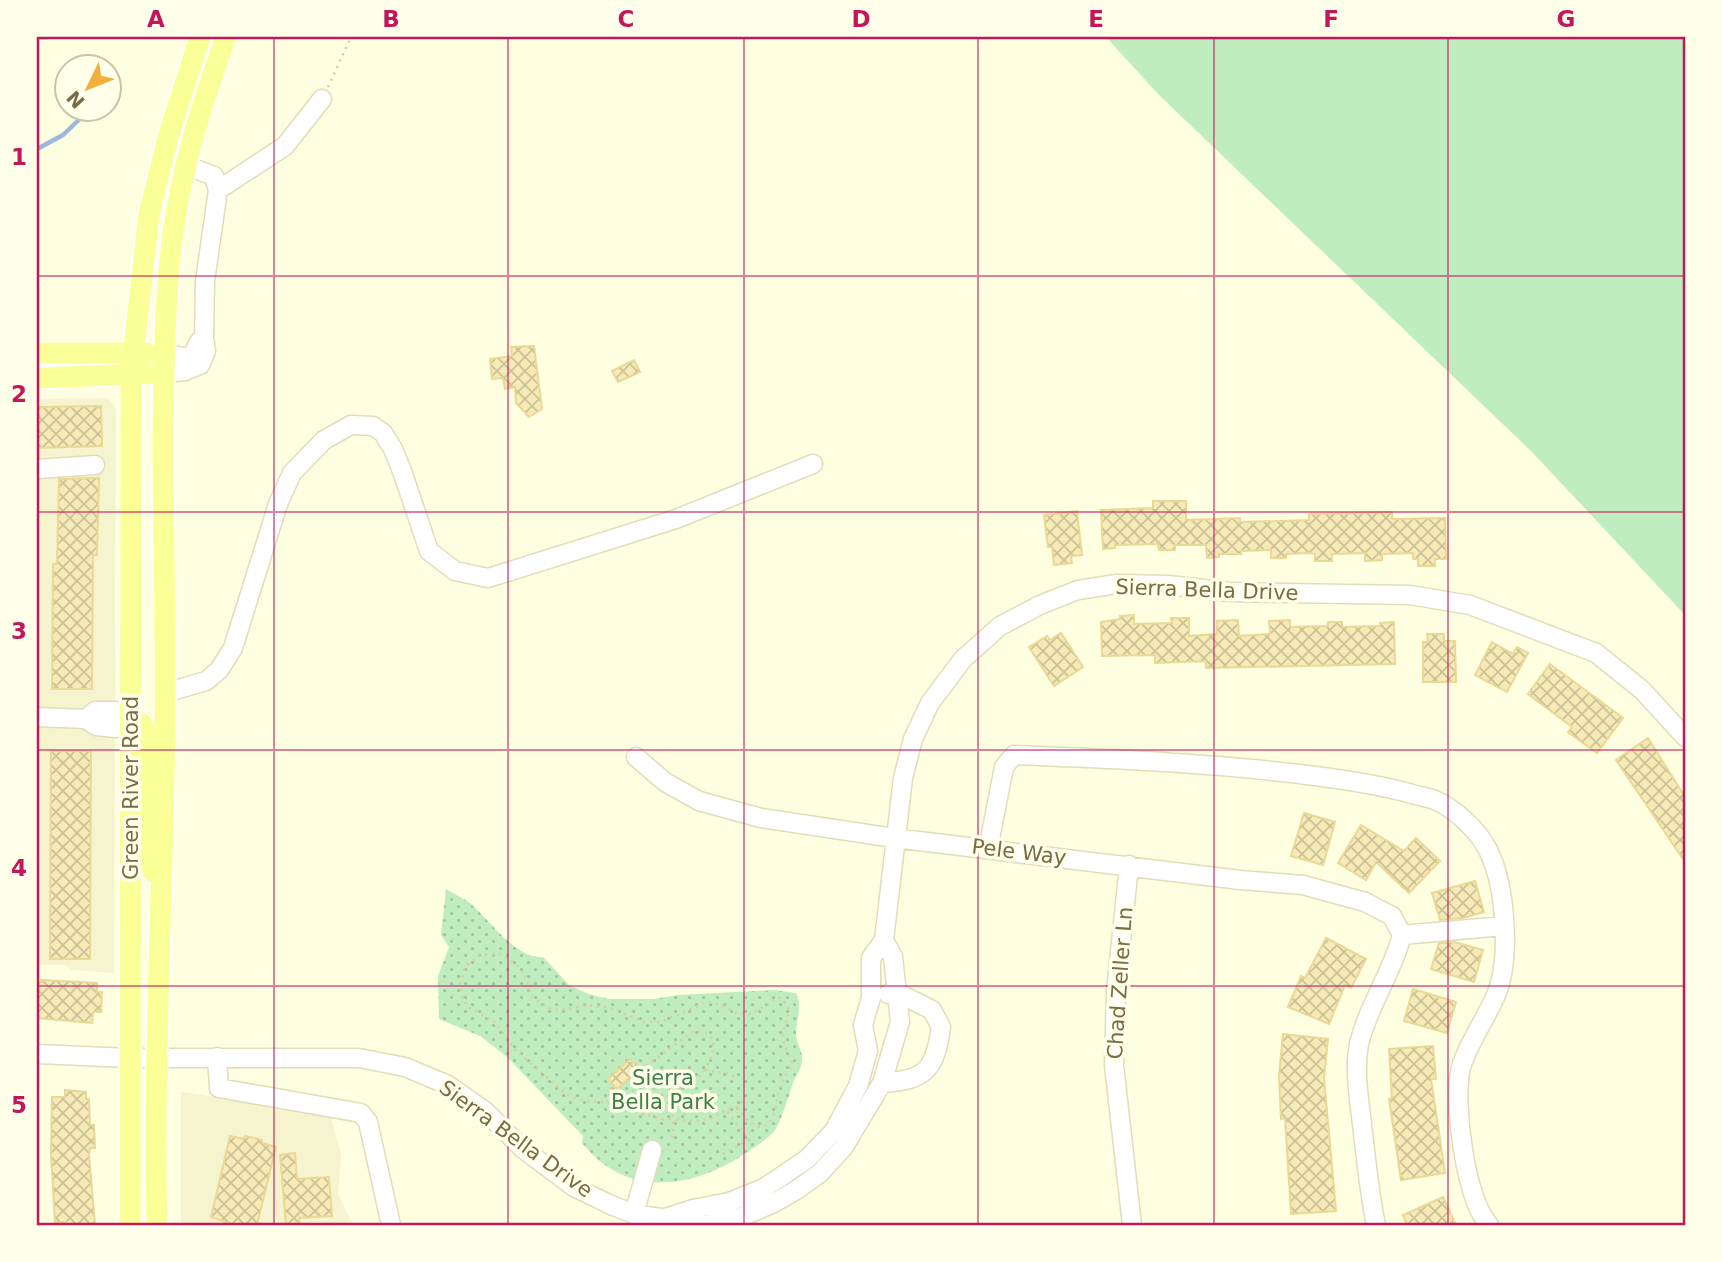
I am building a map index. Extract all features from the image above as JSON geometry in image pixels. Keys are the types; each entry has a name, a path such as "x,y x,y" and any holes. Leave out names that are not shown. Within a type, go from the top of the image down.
{"main road":[{"name":"Green River Road","path":"130,1225 128,720 131,373 149,214 169,134 200,37"},
{"name":"Green River Road","path":"158,1225 158,1057 165,693 165,364 173,234 185,166 200,109 226,37"},
{"path":"37,353 133,352 165,364"},
{"path":"37,378 131,373 165,364"},
{"path":"128,720 141,723 147,733 148,838 162,911"}],"street":[{"path":"218,190 285,146 323,99"},
{"path":"165,364 193,355 204,338 205,281 218,190 214,176 185,166"},
{"path":"165,693 206,681 219,670 233,648 278,504 292,473 324,440 351,425 373,425 388,441 402,471 429,551 455,571 488,578 676,519 813,464"},
{"path":"37,469 95,465"},
{"name":"Sierra Bella Drive","path":"665,1218 729,1202 764,1188 807,1159 834,1131 859,1086 868,1051 863,1025 871,998 871,958 884,940 894,838 903,778 913,740 930,703 963,659 1000,626 1040,605 1078,590 1117,584 1168,585 1230,592 1410,595 1469,605 1596,653 1643,690 1685,737"},
{"path":"37,717 86,719 95,711 116,711 128,720"},
{"path":"988,849 1004,767 1014,755 1138,759 1286,772 1369,783 1435,800 1456,814 1474,830 1488,850 1499,882 1503,926 1503,965 1497,993 1460,1070 1458,1100 1467,1172 1476,1204 1489,1225"},
{"name":"Pele Way","path":"636,757 664,782 699,800 761,818 894,838 1240,880 1303,885 1365,902 1392,916 1402,935"},
{"name":"Chad Zeller Ln","path":"1129,865 1116,991 1114,1065 1132,1225"},
{"path":"1376,1225 1370,1199 1357,1085 1359,1045 1373,1003 1396,956 1402,935 1503,926"},
{"name":"Sierra Bella Drive","path":"37,1054 129,1058 359,1058 405,1067 448,1085 476,1104 522,1148 574,1187 635,1214 706,1224 741,1217 774,1203 820,1173 843,1148 882,1083 900,1022 893,957 884,940"},
{"path":"871,998 896,992 932,1010 941,1027 938,1051 934,1062 925,1072 905,1082 882,1083"},
{"path":"217,1057 219,1088 361,1113 368,1122 391,1225"},
{"path":"635,1214 652,1150"}],"path":[{"path":"323,99 351,37"},
{"path":"737,1108 745,1119 756,1126 769,1122 774,1116 778,1090 792,1063 783,1040 790,1011 786,1001 778,997 761,1010 743,1014 722,1005 707,1003 660,1022 644,1022 606,1007 588,1005 551,1009 532,998 524,974 501,954 481,955 468,964 460,984 463,1000 468,1007 495,1022 522,1058 566,1094 583,1101 606,1102 642,1115 676,1120 710,1119 726,1110 737,1108 742,1101"},
{"path":"635,1064 645,1067 657,1083 669,1089 689,1085 705,1070 713,1048 712,1040 706,1033 699,1031 685,1036 645,1067"},
{"path":"705,1070 734,1077"},
{"path":"615,1106 650,1076"},
{"path":"629,1079 637,1088"},
{"path":"642,1115 657,1083"},
{"path":"606,1102 612,1084"},
{"path":"678,1088 691,1109"},
{"path":"669,1089 667,1098 676,1120 672,1137"},
{"path":"628,1097 631,1112"},
{"path":"676,1120 695,1106"},
{"path":"723,1154 749,1140 726,1110"}],"shaded area":[{"path":"37,399 110,400 116,409 114,973 71,970 65,965 37,965"},
{"path":"181,1092 330,1113 341,1155 338,1195 353,1225 181,1225"}],"green space":[{"path":"1106,37 1685,37 1685,615 1532,452 1159,95"},
{"name":"Sierra Bella Park","path":"446,889 470,903 513,945 533,956 543,957 569,985 589,994 608,999 654,999 678,995 774,990 796,993 799,1008 796,1034 802,1062 775,1130 769,1137 725,1165 682,1180 639,1180 619,1173 600,1161 582,1143 583,1136 507,1057 480,1036 439,1019 438,976 449,947 441,935"}],"building":[{"path":"534,346 542,409 529,417 516,403 515,387 505,389 503,378 492,379 490,359 512,356 511,347"},
{"path":"634,360 640,372 618,382 612,371"},
{"path":"101,406 102,446 37,448 37,407"},
{"path":"99,478 97,555 93,555 92,689 52,689 53,564 57,564 59,479"},
{"path":"1153,501 1186,501 1186,520 1309,520 1309,514 1392,512 1392,519 1445,518 1446,559 1435,559 1435,566 1418,566 1418,559 1413,559 1413,553 1382,554 1382,560 1365,561 1365,553 1332,554 1332,561 1315,561 1315,554 1310,553 1271,558 1271,550 1241,551 1241,554 1219,554 1219,557 1207,558 1206,545 1175,545 1175,550 1159,550 1158,544 1115,545 1115,548 1103,549 1101,510 1153,508"},
{"path":"1077,511 1082,555 1071,556 1072,563 1054,565 1052,547 1048,547 1044,515"},
{"path":"1134,615 1134,624 1172,623 1171,618 1189,618 1189,636 1217,634 1217,621 1238,620 1239,636 1270,634 1269,621 1290,620 1290,627 1328,626 1328,622 1342,622 1342,627 1380,626 1380,623 1394,622 1395,664 1206,668 1206,661 1155,663 1155,655 1102,656 1101,622"},
{"path":"1061,633 1083,667 1054,686 1029,647 1047,636 1050,640"},
{"path":"1427,634 1444,634 1444,641 1455,641 1456,682 1423,682 1423,642 1428,642"},
{"path":"1492,642 1513,654 1517,647 1528,653 1507,692 1475,675"},
{"path":"1550,664 1623,718 1597,753 1568,732 1572,727 1528,694"},
{"path":"1648,738 1685,797 1685,862 1616,760"},
{"path":"51,751 91,751 90,959 50,959"},
{"path":"1304,813 1335,822 1323,865 1291,856"},
{"path":"1361,825 1404,851 1416,838 1440,861 1409,893 1376,862 1366,880 1338,863"},
{"path":"1475,881 1484,912 1463,918 1440,920 1432,893"},
{"path":"1326,938 1366,959 1351,988 1345,985 1329,1024 1288,1007 1301,976 1305,978"},
{"path":"1454,942 1483,950 1474,982 1431,969 1439,943"},
{"path":"37,982 97,983 97,992 102,992 101,1012 93,1012 92,1023 37,1018"},
{"path":"1413,989 1456,1002 1447,1033 1404,1021"},
{"path":"1283,1034 1328,1039 1324,1078 1336,1211 1291,1214 1285,1118 1281,1119 1279,1076"},
{"path":"1433,1046 1436,1079 1431,1079 1445,1173 1401,1180 1389,1099 1392,1098 1389,1049"},
{"path":"630,1059 639,1069 617,1089 608,1079"},
{"path":"65,1090 86,1092 86,1099 89,1099 90,1125 94,1125 95,1148 90,1148 89,1155 95,1224 67,1225 67,1222 55,1222 51,1154 52,1097 65,1097"},
{"path":"230,1136 262,1140 262,1143 276,1147 257,1225 235,1225 211,1217"},
{"path":"295,1153 297,1179 329,1177 332,1216 299,1218 300,1225 286,1225 280,1155"},
{"path":"1443,1197 1456,1225 1407,1225 1403,1215"}],"waterway":[{"path":"37,149 63,135 77,122"}]}
